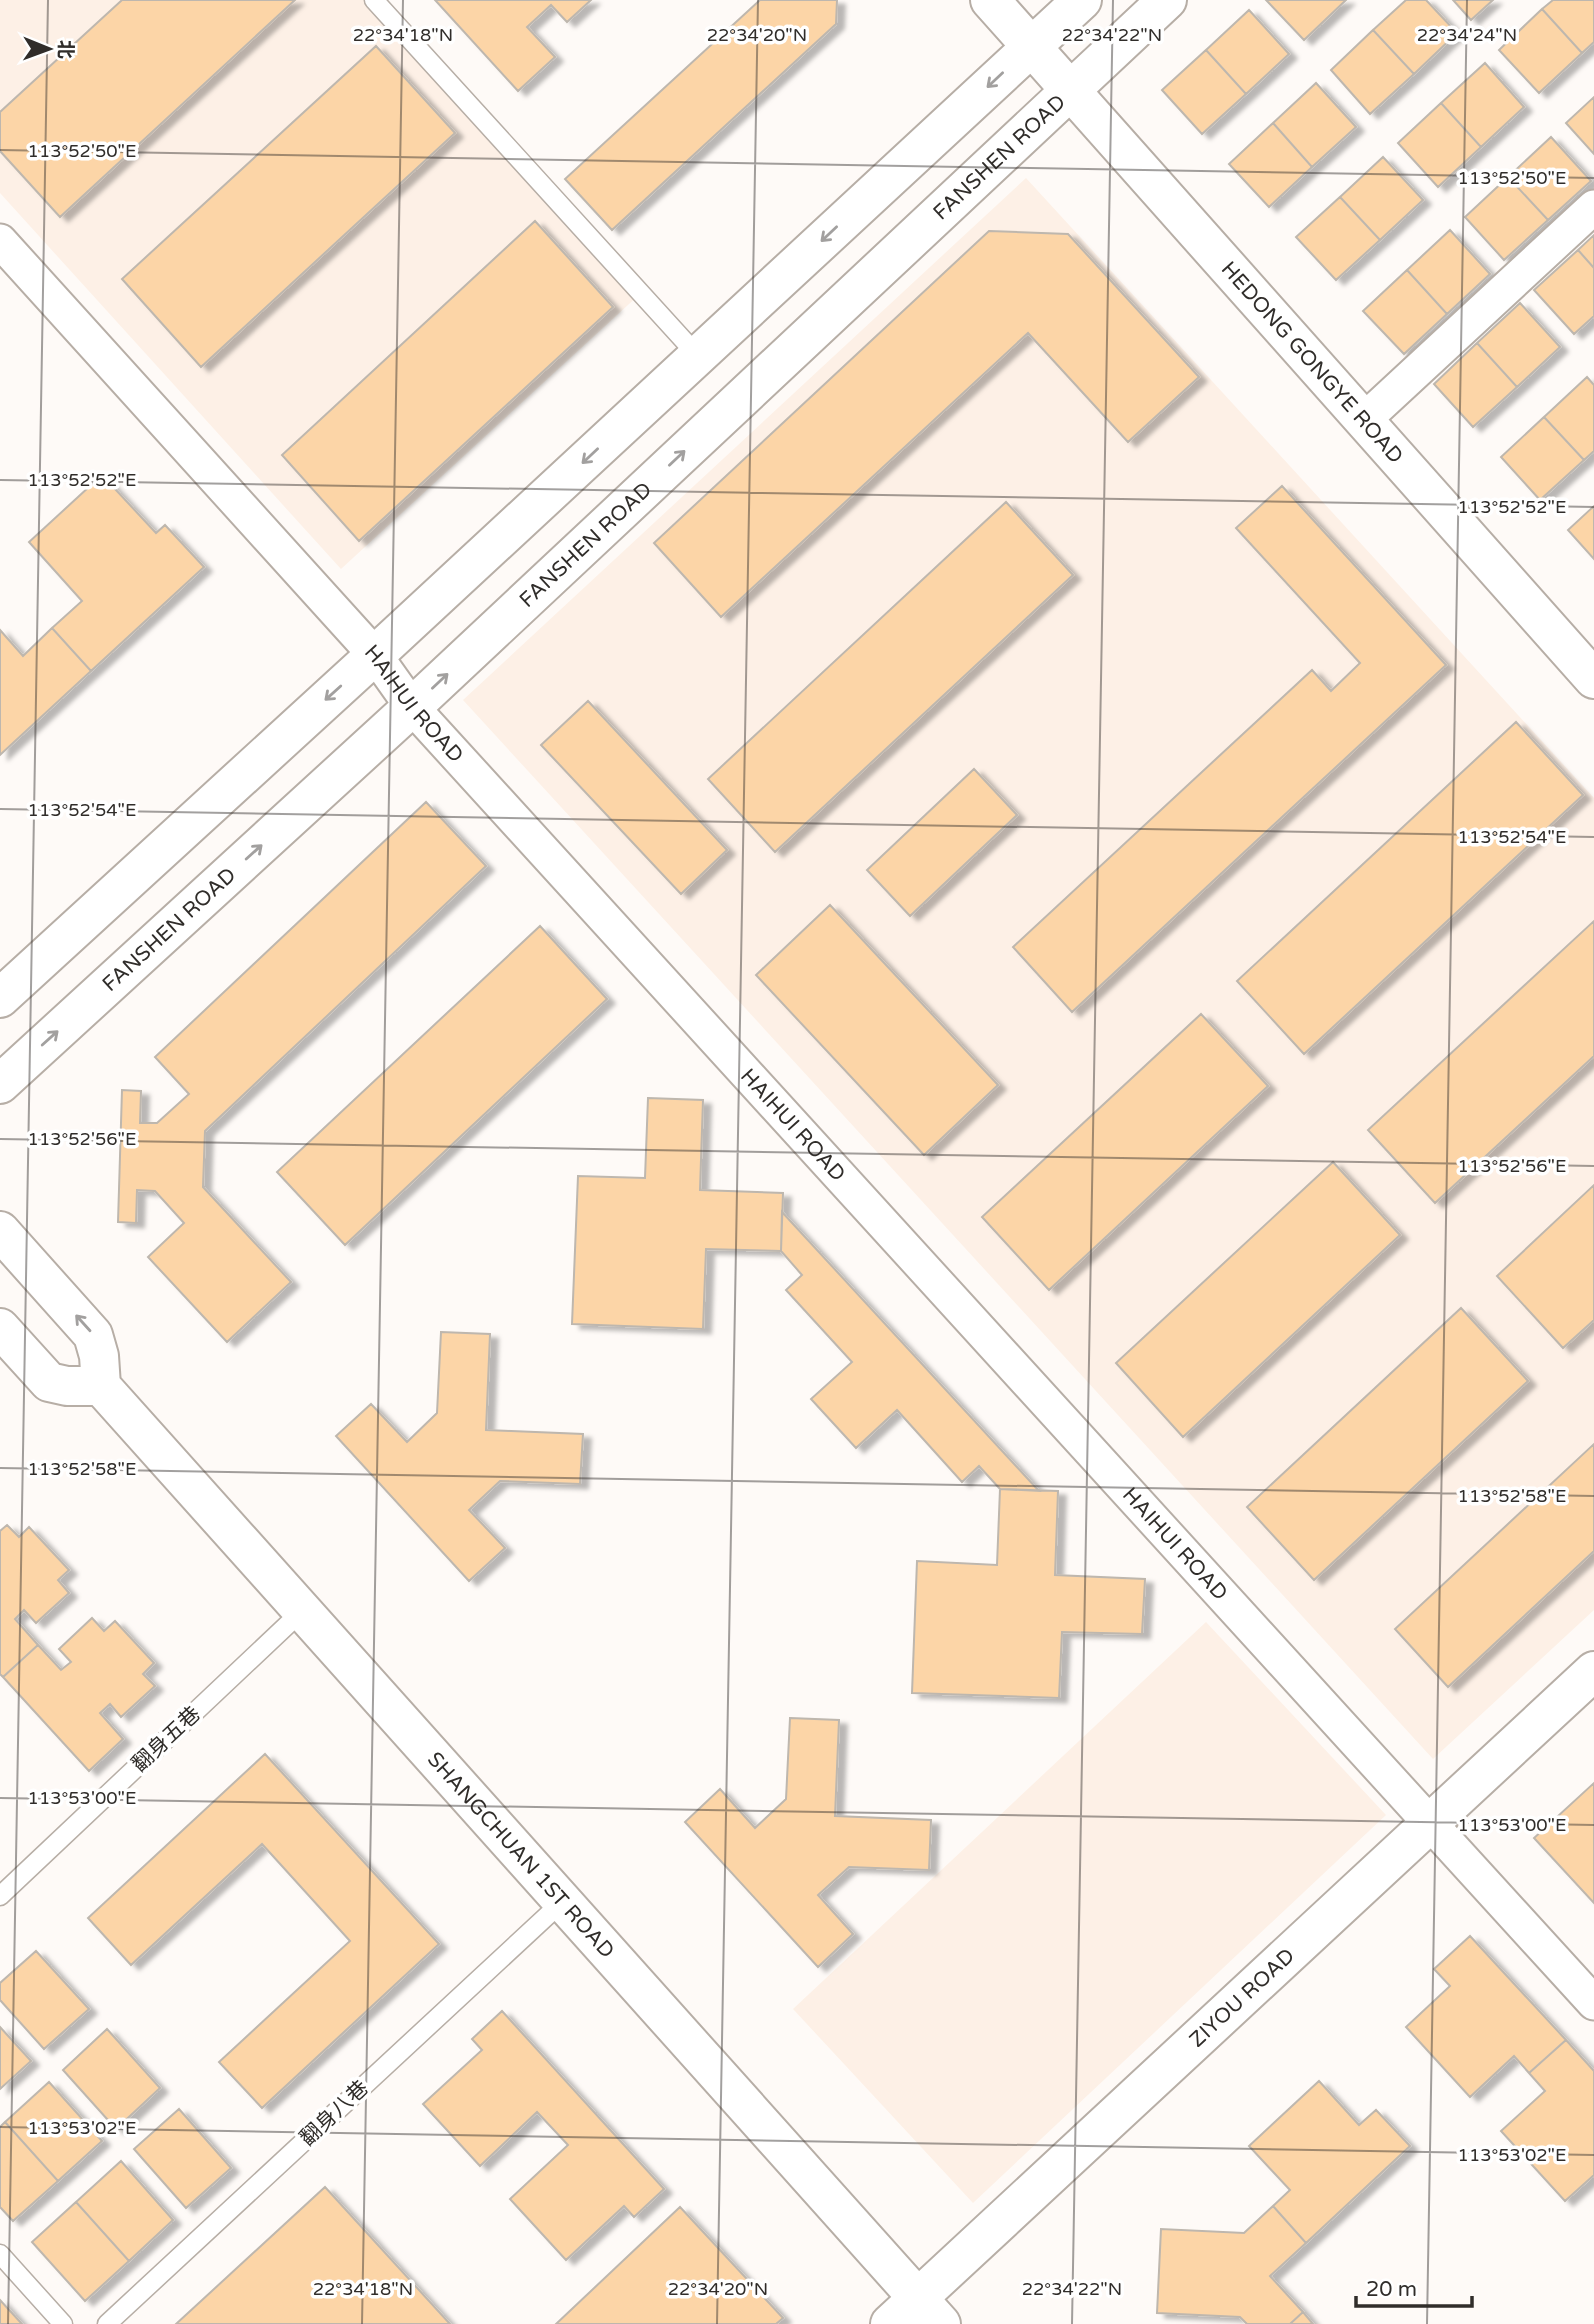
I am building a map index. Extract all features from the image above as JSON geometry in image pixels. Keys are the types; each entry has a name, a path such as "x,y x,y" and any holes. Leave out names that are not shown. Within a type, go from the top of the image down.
{"main road":[{"name":"HEDONG GONGYE ROAD","path":"990,0 1594,679"},
{"path":"0,998 1082,0"},
{"name":"FANSHEN ROAD","path":"3,1083 412,707 1167,0"},
{"path":"0,1231 93,1335 99,1356 100,1386 67,1386 49,1382 0,1328"},
{"name":"SHANGCHUAN 1ST ROAD","path":"100,1386 930,2311"},
{"name":"ZIYOU ROAD","path":"890,2324 930,2311 1430,1823 1594,1671"}],"street":[{"path":"1364,420 1594,207"},
{"name":"HAIHUI ROAD","path":"0,241 375,654 412,707 1594,2003"}],"lane":[{"path":"374,0 698,356"},
{"name":"翻身五巷","path":"0,1896 302,1611"},
{"name":"翻身八巷","path":"107,2324 562,1902"},
{"path":"0,2254 63,2324"}],"shaded area":[{"path":"0,0 374,0 641,293 341,569 0,193"},
{"path":"1026,178 1594,798 1594,1610 1433,1759 463,700"},
{"path":"1206,1622 1386,1815 973,2203 793,2009"}],"building":[{"path":"122,0 295,0 60,217 0,151 0,112"},
{"path":"435,0 591,0 567,22 551,5 527,27 555,57 518,91"},
{"path":"760,0 837,0 836,24 612,230 565,179"},
{"path":"1266,0 1346,0 1304,40"},
{"path":"1406,0 1426,0 1457,33 1414,74 1373,30"},
{"path":"1453,0 1493,0 1471,20"},
{"path":"1553,0 1594,0 1594,42 1582,53 1542,9"},
{"path":"1542,9 1582,53 1539,93 1499,50"},
{"path":"1249,10 1289,54 1246,94 1206,50"},
{"path":"1373,30 1414,74 1370,114 1331,70"},
{"path":"376,46 455,133 201,367 122,279"},
{"path":"1206,50 1246,94 1202,134 1162,90"},
{"path":"1485,63 1524,107 1481,147 1441,103"},
{"path":"1316,83 1356,127 1312,167 1273,123"},
{"path":"1594,97 1594,154 1566,123"},
{"path":"1441,103 1481,147 1438,187 1398,143"},
{"path":"1273,123 1312,167 1269,207 1229,164"},
{"path":"1551,137 1591,181 1548,220 1508,177"},
{"path":"1383,157 1423,200 1380,240 1340,197"},
{"path":"1508,177 1548,220 1504,260 1465,217"},
{"path":"1340,197 1380,240 1336,280 1296,237"},
{"path":"535,221 613,307 359,541 282,455"},
{"path":"1450,230 1490,274 1447,314 1407,270"},
{"path":"989,231 1068,234 1199,377 1128,442 1028,333 721,617 654,543"},
{"path":"1594,235 1594,268 1578,250"},
{"path":"1578,250 1594,268 1594,316 1574,334 1534,290"},
{"path":"1407,270 1447,314 1404,354 1363,311"},
{"path":"1520,303 1560,347 1517,387 1477,343"},
{"path":"1477,343 1517,387 1473,427 1434,384"},
{"path":"1587,377 1594,385 1594,451 1584,460 1544,417"},
{"path":"1544,417 1584,460 1540,500 1501,457"},
{"path":"102,475 156,533 165,525 204,567 91,671 52,628 82,601 29,542"},
{"path":"1282,486 1446,665 1072,1012 1013,947 1312,670 1331,691 1360,663 1236,528"},
{"path":"1006,502 1073,575 775,852 708,779"},
{"path":"1594,506 1594,559 1568,530"},
{"path":"52,628 91,671 0,755 0,630 23,656"},
{"path":"588,701 727,850 681,894 541,745"},
{"path":"1516,722 1583,795 1304,1054 1237,981"},
{"path":"974,769 1017,815 910,916 867,870"},
{"path":"426,802 486,866 205,1131 203,1187 291,1282 227,1342 148,1257 184,1223 155,1191 137,1190 136,1223 118,1222 122,1090 141,1091 140,1123 157,1123 189,1094 155,1057"},
{"path":"830,905 998,1085 924,1155 756,975"},
{"path":"1594,921 1594,1056 1435,1203 1368,1130"},
{"path":"540,926 607,999 345,1245 277,1172"},
{"path":"1201,1014 1268,1086 1049,1290 982,1217"},
{"path":"648,1098 703,1100 700,1190 783,1193 781,1251 706,1249 703,1329 572,1324 578,1176 645,1178"},
{"path":"1333,1162 1400,1235 1183,1437 1116,1363"},
{"path":"1594,1185 1594,1320 1563,1348 1497,1276"},
{"path":"782,1212 1039,1491 1000,1489 979,1466 962,1482 897,1410 856,1448 811,1399 852,1362 786,1290 802,1275 781,1251"},
{"path":"1461,1308 1528,1381 1314,1580 1247,1507"},
{"path":"441,1332 490,1334 486,1430 583,1434 580,1484 500,1481 469,1510 505,1548 469,1581 336,1436 371,1404 407,1442 437,1413"},
{"path":"1594,1444 1594,1551 1448,1687 1395,1629"},
{"path":"1000,1489 1058,1491 1055,1575 1145,1579 1142,1634 1062,1632 1059,1698 912,1693 917,1561 997,1565"},
{"path":"7,1525 19,1537 29,1527 69,1570 58,1580 69,1593 36,1623 24,1610 15,1619 38,1645 3,1677 0,1674 0,1531"},
{"path":"92,1618 104,1631 115,1621 154,1663 143,1674 155,1686 121,1717 110,1704 100,1713 123,1739 89,1771 3,1677 38,1645 61,1670 71,1662 59,1649"},
{"path":"790,1718 839,1720 835,1816 931,1820 929,1870 849,1867 818,1895 853,1934 818,1967 685,1822 720,1789 755,1828 786,1799"},
{"path":"265,1754 439,1944 262,2108 219,2062 350,1941 262,1844 131,1965 88,1918"},
{"path":"1594,1783 1594,1903 1534,1838"},
{"path":"1470,1936 1566,2040 1529,2073 1514,2056 1470,2097 1406,2027 1450,1986 1434,1969"},
{"path":"36,1951 89,2009 44,2049 0,2000 0,1983"},
{"path":"502,2011 664,2189 634,2217 624,2206 566,2260 510,2199 568,2145 537,2112 480,2166 423,2104 482,2050 472,2039"},
{"path":"0,2027 31,2061 0,2089"},
{"path":"107,2029 160,2088 116,2129 63,2070"},
{"path":"1566,2040 1594,2071 1594,2175 1565,2201 1501,2131 1545,2091 1529,2073"},
{"path":"1319,2081 1359,2125 1376,2110 1410,2146 1306,2243 1273,2206 1290,2190 1249,2146"},
{"path":"49,2082 102,2141 58,2181 5,2122"},
{"path":"179,2109 231,2168 186,2208 134,2149"},
{"path":"5,2122 58,2181 13,2221 0,2207 0,2127"},
{"path":"121,2161 173,2220 129,2261 76,2202"},
{"path":"325,2187 450,2324 176,2324"},
{"path":"76,2202 129,2261 85,2301 32,2242"},
{"path":"1273,2206 1306,2243 1270,2276 1303,2312 1290,2324 1247,2324 1240,2317 1157,2313 1161,2229 1244,2233"},
{"path":"680,2207 783,2318 776,2324 556,2324"},
{"path":"0,2300 22,2324 0,2324"},
{"path":"1303,2312 1313,2324 1290,2324"}]}
